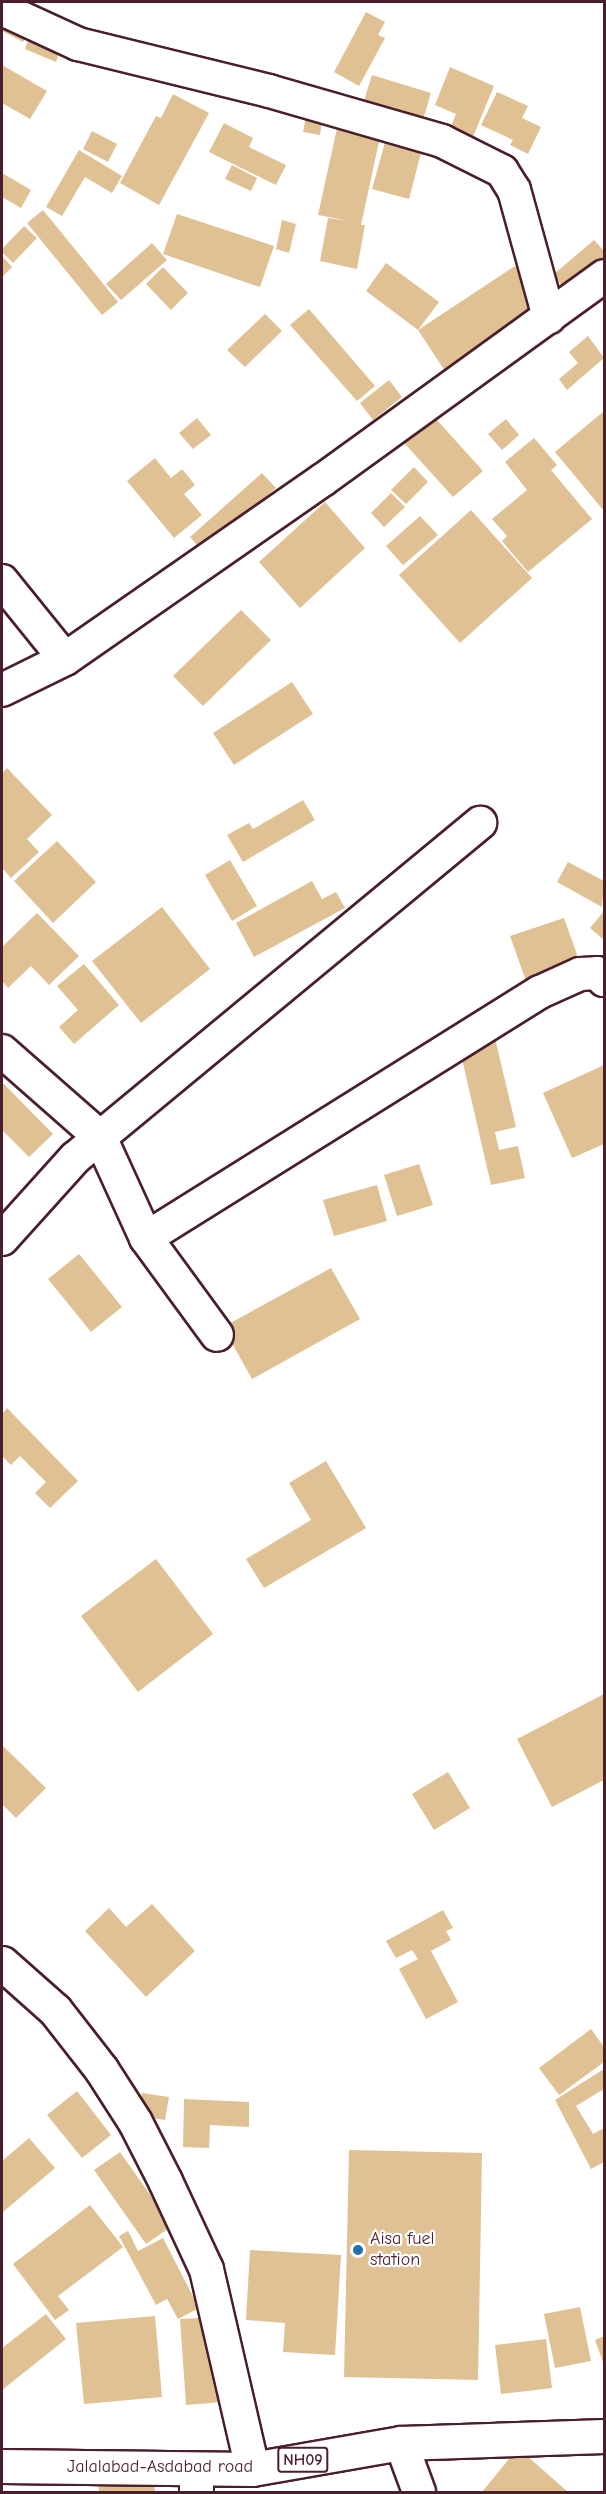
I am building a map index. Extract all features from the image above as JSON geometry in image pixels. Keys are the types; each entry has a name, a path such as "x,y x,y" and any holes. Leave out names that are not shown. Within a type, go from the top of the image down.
{"main road":[{"path":"2,1963 55,2010 101,2069 135,2122 165,2181 206,2269 252,2469"},
{"name":"Jalalabad-Asdabad road","path":"2,2466 196,2481 252,2469 401,2444 604,2436"}],"street":[{"path":"2,9 78,44 269,92 442,141 502,171 514,190 549,317"},
{"path":"2,690 65,659 324,479 604,276"},
{"path":"2,581 65,659"},
{"path":"2,1239 75,1158 480,823"},
{"path":"146,1238 540,992 580,974 597,973 604,980"},
{"path":"2,1050 100,1137 146,1238 217,1335"},
{"path":"401,2444 419,2493"}],"building":[{"path":"366,12 385,22 378,35 385,38 359,86 334,72"},
{"path":"8,20 29,32 23,42 2,31"},
{"path":"31,32 62,44 56,62 25,49"},
{"path":"2,65 47,91 30,119 2,103"},
{"path":"450,67 494,86 470,144 448,134 456,114 435,105"},
{"path":"372,75 431,93 422,123 363,104"},
{"path":"497,92 528,106 522,118 541,127 528,154 510,145 513,140 481,125"},
{"path":"173,94 209,113 159,205 120,183 156,116 161,118"},
{"path":"307,112 323,114 320,135 303,132"},
{"path":"339,119 382,128 361,225 365,225 357,269 320,261 328,218 349,221 318,215"},
{"path":"224,123 253,138 249,147 286,165 276,185 209,152"},
{"path":"92,131 117,144 108,162 83,149"},
{"path":"387,135 423,145 409,199 372,189"},
{"path":"79,150 122,176 112,193 85,177 62,216 46,207"},
{"path":"232,165 257,178 251,191 225,179"},
{"path":"2,173 31,190 21,208 2,197"},
{"path":"43,210 118,302 102,315 27,223"},
{"path":"177,214 274,246 260,287 163,254"},
{"path":"282,220 296,224 289,253 276,249"},
{"path":"24,226 37,238 13,263 2,252 2,249"},
{"path":"594,240 604,251 604,267 571,296 553,275"},
{"path":"152,243 167,260 121,300 106,284"},
{"path":"2,256 12,267 2,277"},
{"path":"386,263 439,302 418,330 366,291"},
{"path":"515,266 542,307 445,371 418,330"},
{"path":"163,267 188,293 171,310 146,284"},
{"path":"309,309 375,386 357,401 290,325"},
{"path":"265,314 282,331 245,367 227,350"},
{"path":"588,336 604,358 567,390 559,379 578,363 569,352"},
{"path":"389,380 402,397 373,420 360,403"},
{"path":"427,409 483,471 453,497 397,435"},
{"path":"604,411 604,511 555,452"},
{"path":"197,418 211,435 193,449 179,433"},
{"path":"506,419 519,435 502,450 488,434"},
{"path":"534,438 557,465 551,470 592,519 528,572 502,541 507,536 492,519 527,490 505,462"},
{"path":"155,458 171,478 182,469 195,485 184,494 202,515 174,538 127,481"},
{"path":"414,467 428,482 406,504 391,490"},
{"path":"262,473 276,488 202,551 190,537"},
{"path":"391,493 405,507 384,527 371,513"},
{"path":"325,502 365,548 300,608 259,562"},
{"path":"471,510 532,578 460,643 399,575"},
{"path":"420,516 438,535 403,565 386,546"},
{"path":"241,610 271,640 203,706 173,676"},
{"path":"292,682 313,714 234,765 213,733"},
{"path":"7,768 52,815 27,839 39,852 11,878 2,868 2,773"},
{"path":"303,800 315,820 243,862 227,835 249,823 253,829"},
{"path":"57,841 96,882 53,923 14,881"},
{"path":"230,860 257,906 232,921 205,875"},
{"path":"568,862 604,881 602,907 557,882"},
{"path":"312,881 322,899 336,892 345,908 254,957 236,923"},
{"path":"162,907 210,969 141,1023 92,961"},
{"path":"604,911 604,940 590,928"},
{"path":"37,913 79,956 49,985 31,966 8,988 2,981 2,947"},
{"path":"564,918 580,963 526,981 510,936"},
{"path":"84,964 119,1005 74,1044 59,1027 78,1010 57,986"},
{"path":"495,1038 516,1127 495,1132 499,1150 518,1146 525,1178 491,1185 459,1046"},
{"path":"604,1065 604,1144 572,1158 543,1093"},
{"path":"2,1082 53,1134 29,1157 2,1130"},
{"path":"419,1164 433,1205 397,1216 384,1175"},
{"path":"377,1185 387,1221 334,1236 323,1200"},
{"path":"79,1254 122,1307 91,1332 48,1279"},
{"path":"331,1268 360,1319 252,1379 223,1327"},
{"path":"7,1408 78,1481 50,1508 35,1493 46,1482 20,1456 11,1465 2,1456 2,1414"},
{"path":"326,1461 366,1528 264,1588 246,1559 311,1520 289,1483"},
{"path":"156,1559 213,1634 138,1692 81,1616"},
{"path":"604,1694 604,1780 552,1807 517,1739"},
{"path":"2,1745 46,1788 16,1818 2,1804"},
{"path":"448,1772 470,1808 434,1830 412,1794"},
{"path":"152,1904 195,1951 146,1997 85,1931 109,1908 126,1927"},
{"path":"443,1910 453,1928 446,1931 451,1940 431,1951 458,2002 426,2019 399,1969 418,1959 412,1950 396,1958 386,1941"},
{"path":"591,2029 604,2047 604,2062 559,2095 539,2068"},
{"path":"604,2069 604,2089 576,2106 593,2134 604,2128 604,2162 591,2169 555,2100"},
{"path":"77,2091 111,2135 82,2158 47,2115"},
{"path":"142,2093 169,2097 165,2120 139,2116"},
{"path":"184,2099 249,2102 249,2127 210,2125 209,2148 183,2147"},
{"path":"29,2138 55,2168 3,2212 2,2161"},
{"path":"349,2150 482,2153 478,2380 344,2377"},
{"path":"120,2152 172,2226 146,2244 94,2170"},
{"path":"90,2205 123,2247 58,2296 69,2310 55,2320 13,2264"},
{"path":"128,2231 138,2251 163,2238 199,2308 178,2319 167,2299 156,2305 119,2236"},
{"path":"250,2250 341,2255 335,2355 283,2352 285,2323 246,2320"},
{"path":"580,2307 591,2361 555,2368 544,2314"},
{"path":"46,2314 66,2339 2,2390 2,2348"},
{"path":"155,2316 162,2397 84,2404 76,2323"},
{"path":"216,2317 222,2402 186,2405 180,2319"},
{"path":"604,2336 604,2365 595,2340"},
{"path":"546,2339 552,2388 501,2394 495,2345"},
{"path":"518,2448 568,2492 482,2492"},
{"path":"154,2478 155,2492 99,2492 98,2481"}],"place":[{"name":"Aisa fuel station","path":"358,2250"}]}
